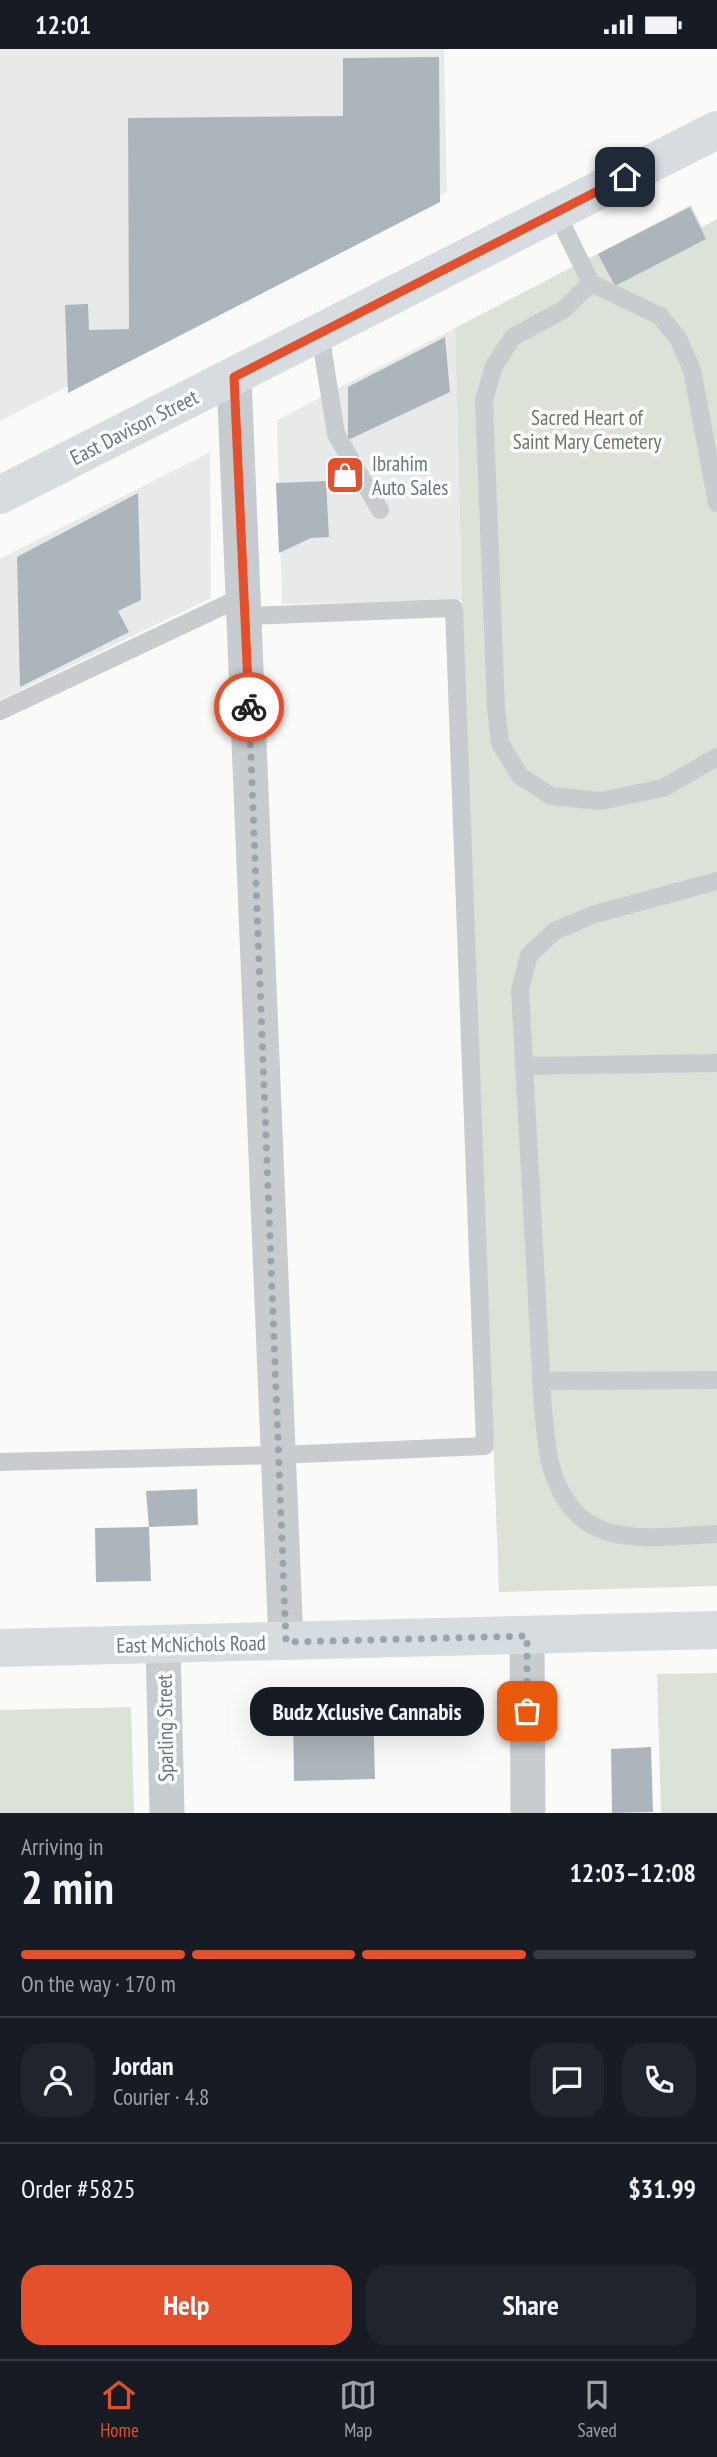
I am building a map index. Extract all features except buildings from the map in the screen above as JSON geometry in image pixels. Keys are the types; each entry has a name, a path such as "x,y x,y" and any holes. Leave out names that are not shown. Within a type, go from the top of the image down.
{"main road":[{"name":"East Davison Street","path":"0,495 717,130"},
{"name":"East McNichols Road","path":"0,1648 717,1630"}],"street":[{"path":"234,377 286,1642"},
{"path":"527,1636 528,1813"},
{"name":"Sparling Street","path":"163,1644 167,1813"}],"lane":[{"path":"556,212 591,283 660,316 678,338 692,370 717,503"},
{"path":"591,283 563,310 513,338 494,366 484,400 496,708 500,744 520,776 551,796 600,801 663,788 717,757"},
{"path":"320,333 336,434 380,510"},
{"path":"0,711 245,606 454,608 485,1446 279,1455 0,1462"},
{"path":"717,881 592,915 555,930 530,955 520,990 541,1381 550,1463 564,1500 580,1518 606,1533 638,1538 717,1534"},
{"path":"524,1066 717,1063"},
{"path":"541,1381 717,1380"}],"shaded area":[{"path":"0,49 444,49 447,192 0,421"},
{"path":"455,328 462,600 282,604 277,420"},
{"path":"210,452 211,598 0,700 0,559"}],"green space":[{"name":"Sacred Heart of Saint Mary Cemetery","path":"691,205 702,227 717,219 717,1586 499,1592 462,600 455,328"},
{"path":"717,1673 717,1813 661,1813 657,1674"},
{"path":"131,1707 134,1813 0,1813 0,1710"}],"way so far":[{"path":"249,707 286,1642 527,1636 527,1711"}],"place":[{"name":"Ibrahim Auto Sales","path":"345,475"},
{"name":"Budz Xclusive Cannabis","path":"527,1711"}],"route":[{"path":"249,707 234,377 625,177"}]}
